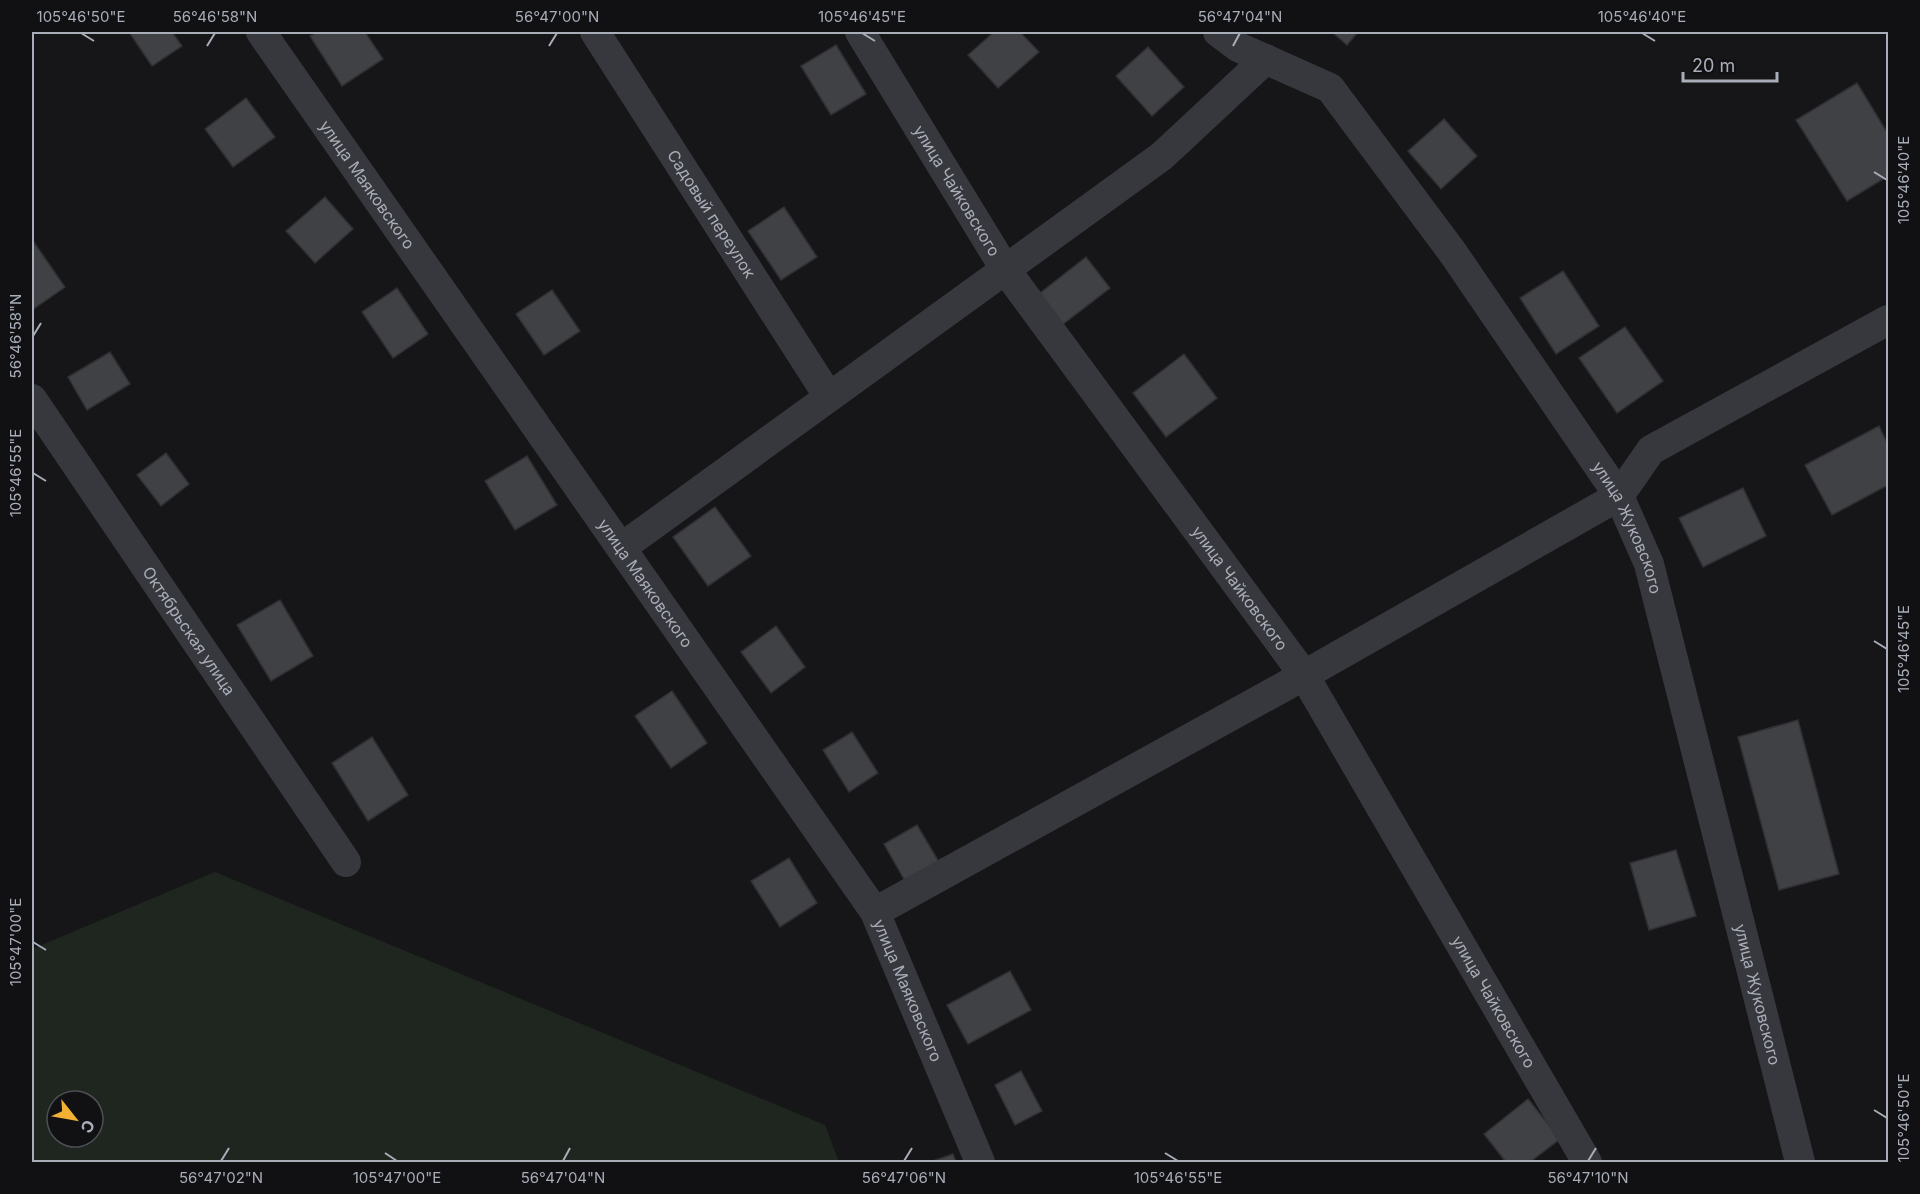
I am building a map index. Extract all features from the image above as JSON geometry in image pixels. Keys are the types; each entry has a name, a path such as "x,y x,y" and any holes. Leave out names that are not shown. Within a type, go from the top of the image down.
{"street":[{"name":"улица Маяковского","path":"261,32 875,912 980,1162"},
{"name":"Садовый переулок","path":"595,32 829,397"},
{"name":"улица Чайковского","path":"860,32 1005,269 1304,675 1587,1162"},
{"name":"улица Жуковского","path":"1218,32 1238,46 1330,88 1453,253 1619,496 1649,564 1800,1162"},
{"path":"621,548 1162,156 1266,59"},
{"path":"875,912 1304,675 1619,496 1651,450 1888,320"},
{"name":"Октябрьская улица","path":"32,399 346,862"}],"shaded area":[{"path":"215,872 825,1125 839,1162 32,1162 32,949"}],"building":[{"path":"129,32 172,32 182,46 152,66"},
{"path":"317,32 365,32 383,59 342,86 310,36"},
{"path":"994,32 1020,32 1039,52 998,88 968,55"},
{"path":"1332,32 1358,32 1347,45"},
{"path":"836,45 866,94 831,115 801,66"},
{"path":"1148,47 1184,87 1152,116 1116,76"},
{"path":"1857,83 1888,134 1888,176 1847,201 1796,120"},
{"path":"246,98 275,137 233,167 205,129"},
{"path":"1444,119 1477,156 1441,189 1408,151"},
{"path":"325,197 353,229 315,263 286,231"},
{"path":"784,207 817,257 781,280 748,231"},
{"path":"33,241 65,287 32,310 32,243"},
{"path":"1086,257 1110,288 1062,325 1039,294"},
{"path":"1563,271 1599,326 1556,354 1520,298"},
{"path":"397,288 428,334 393,358 362,312"},
{"path":"552,290 580,331 544,355 516,314"},
{"path":"1625,327 1663,381 1617,413 1579,358"},
{"path":"110,352 130,384 87,410 68,377"},
{"path":"1184,354 1217,398 1166,437 1133,393"},
{"path":"1879,426 1888,445 1888,485 1832,515 1805,465"},
{"path":"166,453 189,484 161,506 137,475"},
{"path":"527,456 557,505 515,530 485,481"},
{"path":"1743,488 1766,536 1703,567 1679,518"},
{"path":"715,507 751,556 708,586 673,537"},
{"path":"280,600 313,656 271,681 237,625"},
{"path":"776,626 805,667 771,693 741,652"},
{"path":"672,691 707,743 671,768 635,716"},
{"path":"1798,720 1839,874 1779,890 1738,737"},
{"path":"852,732 878,773 849,792 823,750"},
{"path":"372,737 408,795 368,821 332,763"},
{"path":"917,825 939,862 905,881 884,844"},
{"path":"1676,850 1696,916 1649,930 1630,863"},
{"path":"789,858 817,903 780,927 751,881"},
{"path":"1010,971 1031,1010 968,1044 947,1005"},
{"path":"1021,1071 1042,1111 1015,1125 995,1085"},
{"path":"1528,1099 1560,1139 1530,1162 1506,1162 1484,1134"},
{"path":"953,1154 956,1162 930,1162"}]}
